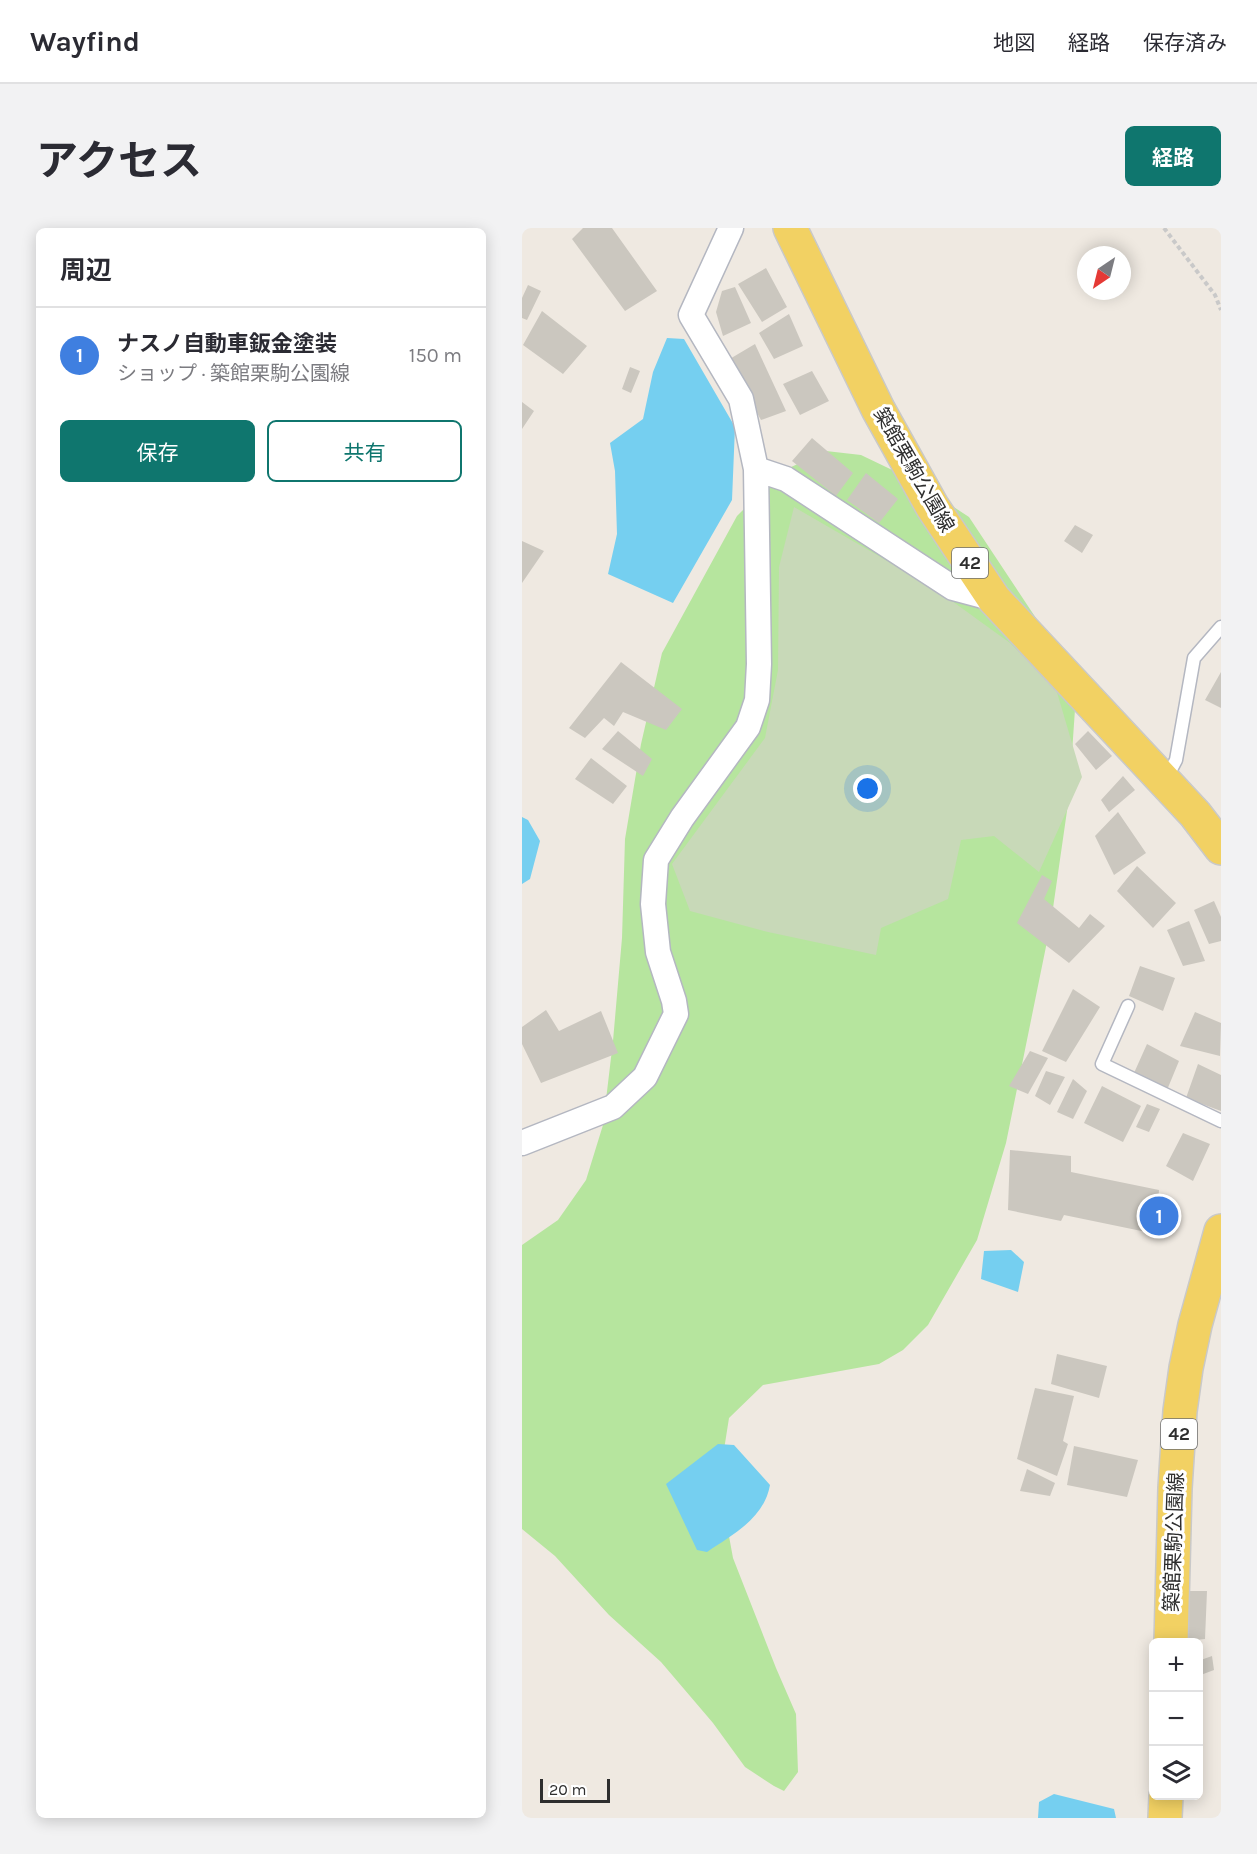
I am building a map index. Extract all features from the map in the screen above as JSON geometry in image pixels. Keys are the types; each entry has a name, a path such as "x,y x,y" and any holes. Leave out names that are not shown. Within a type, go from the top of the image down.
{"main road":[{"name":"築館栗駒公園線","path":"790,228 878,409 932,506 994,599 1195,814 1221,848"},
{"name":"築館栗駒公園線","path":"1171,1638 1175,1488 1180,1411 1195,1325 1221,1231"},
{"path":"1165,1818 1166,1800"}],"street":[{"path":"522,1143 613,1107 645,1077 676,1014 658,952 652,904 656,860 682,818 748,727 757,700 759,664 756,469 741,399 691,315 731,228"},
{"path":"756,469 786,479 953,588 994,599"}],"lane":[{"path":"1165,782 1176,760 1194,658 1221,627"},
{"path":"1128,1006 1102,1064 1221,1121"}],"path":[{"path":"1164,228 1215,295 1221,310"}],"green space":[{"path":"826,451 861,455 911,479 969,517 1077,680 1069,797 1051,922 1006,1143 977,1240 928,1325 903,1350 879,1364 763,1385 729,1418 723,1456 722,1498 733,1558 796,1714 798,1772 784,1791 745,1767 713,1723 661,1662 609,1615 555,1556 522,1529 522,1245 558,1220 586,1180 603,1125 622,938 625,839 641,744 662,653 737,516 789,468"},
{"path":"794,507 934,588 1010,643 1056,689 1082,777 1039,872 994,836 961,840 948,899 881,928 876,955 768,932 690,911 672,864 765,738 778,670 779,567"}],"water":[{"path":"667,338 684,339 735,427 732,500 673,603 608,574 617,534 615,471 610,443 643,419 653,372"},
{"path":"522,817 528,820 540,841 530,879 522,884"},
{"path":"1011,1250 1024,1262 1018,1292 981,1279 984,1251"},
{"path":"718,1444 734,1445 770,1485 767,1497 754,1516 737,1532 707,1552 697,1550 666,1484"},
{"path":"1054,1794 1114,1809 1116,1818 1038,1818 1039,1802"}],"building":[{"path":"583,228 612,228 657,291 625,311 572,239"},
{"path":"766,268 787,307 762,322 738,284"},
{"path":"528,285 541,291 527,320 522,318 522,298"},
{"path":"735,287 751,323 723,336 716,312 722,291"},
{"path":"542,311 587,346 563,374 523,345"},
{"path":"789,314 803,346 774,359 759,333"},
{"path":"755,344 786,411 761,420 728,360"},
{"path":"630,367 640,371 631,393 622,389"},
{"path":"812,371 829,401 800,415 783,384"},
{"path":"522,402 534,411 522,429"},
{"path":"812,438 853,473 836,496 792,461"},
{"path":"866,473 898,499 879,523 847,500"},
{"path":"1075,525 1093,535 1082,553 1064,541"},
{"path":"522,541 544,551 522,583"},
{"path":"621,662 682,709 666,730 623,712 614,726 604,718 585,738 569,728"},
{"path":"1221,672 1221,708 1205,700"},
{"path":"618,731 652,759 643,776 602,749"},
{"path":"1088,731 1112,756 1096,770 1075,744"},
{"path":"591,758 627,786 613,804 575,779"},
{"path":"1123,776 1135,790 1109,812 1101,800"},
{"path":"1118,812 1146,853 1114,875 1095,836"},
{"path":"1137,866 1176,903 1153,928 1117,891"},
{"path":"1042,875 1052,881 1044,899 1079,928 1090,914 1105,926 1069,963 1017,923"},
{"path":"1214,901 1221,917 1221,941 1209,944 1194,910"},
{"path":"1189,921 1205,961 1183,966 1167,930"},
{"path":"1140,966 1175,978 1163,1011 1129,996"},
{"path":"1073,989 1100,1007 1066,1062 1042,1051"},
{"path":"546,1010 559,1031 601,1011 618,1053 541,1083 522,1044 522,1027"},
{"path":"1195,1012 1221,1023 1220,1056 1180,1046"},
{"path":"1147,1044 1179,1061 1167,1090 1134,1073"},
{"path":"1030,1051 1048,1058 1028,1094 1009,1086"},
{"path":"1198,1064 1221,1075 1221,1111 1186,1098"},
{"path":"1046,1071 1065,1077 1050,1105 1035,1096"},
{"path":"1073,1079 1087,1091 1073,1119 1057,1112"},
{"path":"1102,1086 1141,1106 1123,1142 1084,1123"},
{"path":"1147,1104 1160,1109 1149,1132 1136,1127"},
{"path":"1183,1133 1210,1144 1193,1181 1166,1166"},
{"path":"1010,1150 1071,1156 1071,1172 1159,1190 1156,1234 1064,1215 1061,1221 1008,1210"},
{"path":"1057,1354 1107,1366 1099,1398 1051,1384"},
{"path":"1035,1388 1074,1396 1063,1441 1068,1444 1057,1476 1017,1459"},
{"path":"1074,1446 1138,1460 1127,1497 1067,1485"},
{"path":"1027,1469 1055,1483 1050,1496 1020,1491"},
{"path":"1188,1591 1207,1591 1205,1639 1184,1638"},
{"path":"1212,1656 1214,1670 1203,1674 1203,1659"}],"place":[{"name":"ナスノ自動車鈑金塗装","path":"1159,1216"}]}
